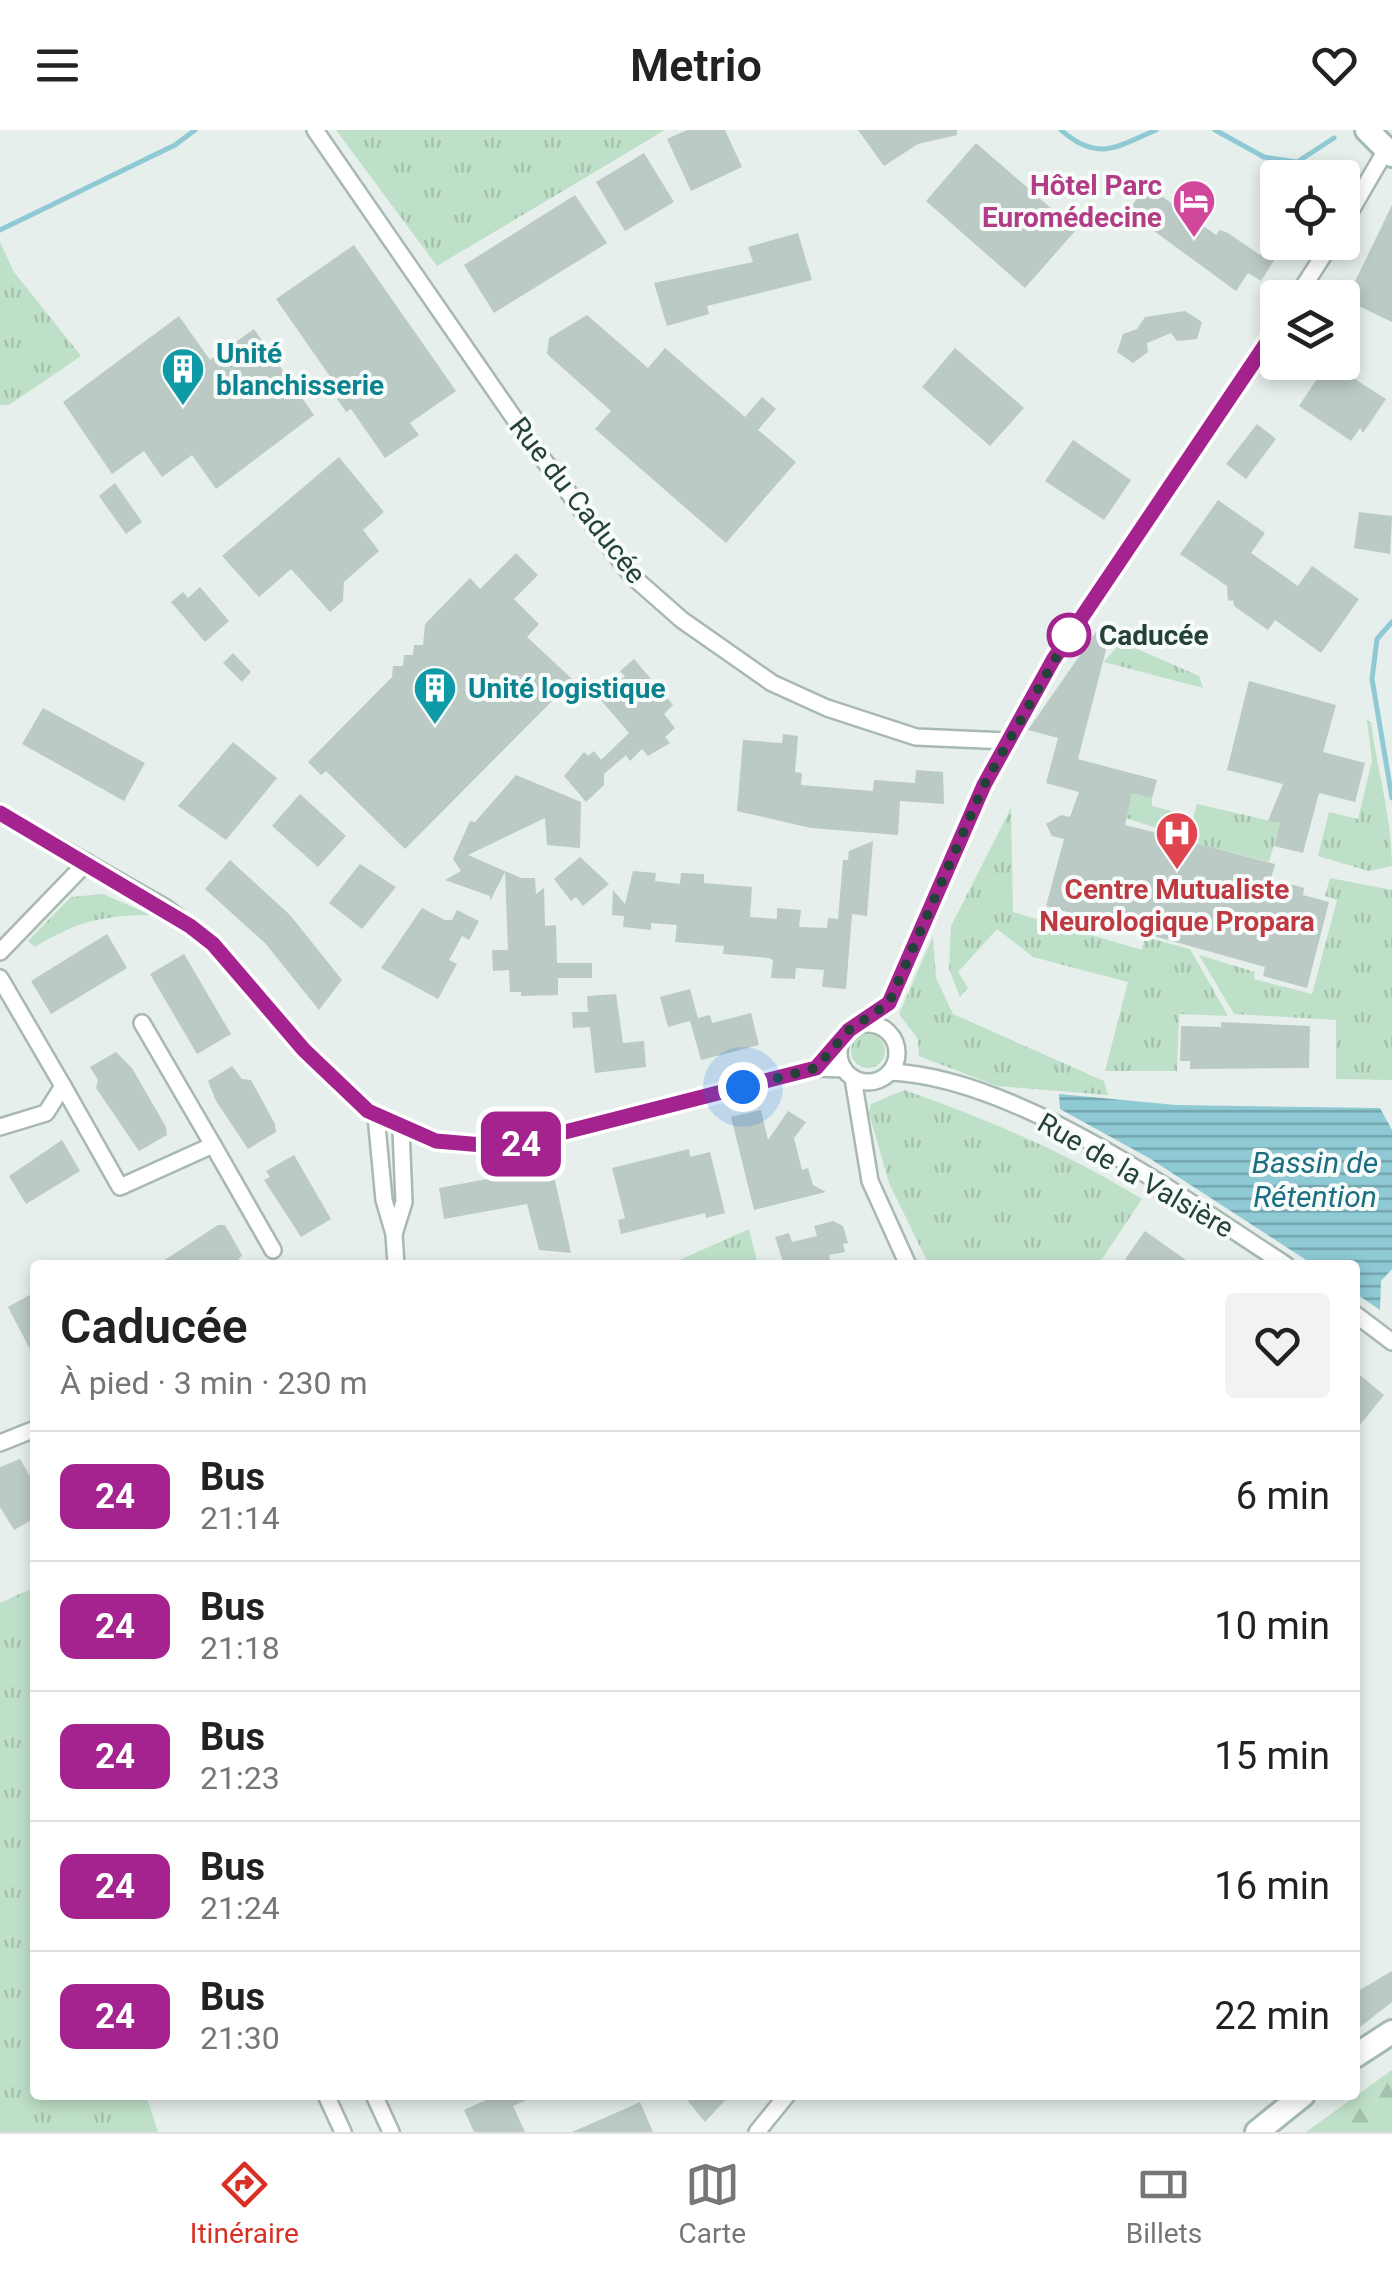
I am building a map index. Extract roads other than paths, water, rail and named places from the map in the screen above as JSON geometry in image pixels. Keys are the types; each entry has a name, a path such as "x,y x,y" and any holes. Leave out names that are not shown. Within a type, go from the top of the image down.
{"main road":[{"path":"1367,130 1388,145"},
{"path":"1360,2053 1392,2032"},
{"path":"1257,2132 1297,2100"}],"street":[{"name":"Rue du Caducée","path":"315,130 536,450 632,576 682,620 772,683 827,708 916,737 1007,741"},
{"path":"1360,194 1388,145"},
{"path":"816,1068 849,1030 889,1003 933,896 1007,741 1071,631 1260,353"},
{"path":"0,813 166,908 213,944 304,1050 376,1116 436,1141 506,1147 816,1068 868,1082 886,1075"},
{"path":"0,952 87,862"},
{"path":"0,978 120,1187 213,1145"},
{"path":"858,1105 886,1075 894,1042 889,1003"},
{"path":"142,1023 273,1250"},
{"path":"864,1023 880,1025 894,1042"},
{"name":"Rue de la Valsière","path":"894,1042 925,1074"},
{"path":"840,1044 858,1105 858,1129 870,1181 906,1260"},
{"name":"Rue de la Valsière","path":"886,1075 925,1074 1051,1122 1161,1184 1278,1260"},
{"path":"0,1127 46,1113 63,1086"},
{"path":"376,1116 384,1200 394,1234 396,1260"},
{"path":"394,1234 404,1202 401,1129"},
{"path":"1360,1318 1392,1342"},
{"path":"0,1443 30,1431"},
{"path":"328,2100 343,2132"},
{"path":"376,2100 391,2132"},
{"path":"756,2132 783,2100"}],"water":[{"name":"Bassin de Rétention","path":"1059,1094 1176,1105 1380,1108 1392,1130 1392,1269 1381,1281 1380,1310 1360,1296 1360,1260 1306,1260 1149,1158 1060,1109"}],"waterway":[{"path":"0,230 175,145 195,130"},
{"path":"1061,130 1097,149 1119,146 1156,130"},
{"path":"1215,130 1264,157 1297,162 1334,138"},
{"path":"1392,622 1377,639 1372,679 1392,798"}],"place":[{"name":"Hôtel Parc Euromédecine","path":"1194,239"},
{"name":"Unité blanchisserie","path":"183,407"},
{"name":"Caducée","path":"1069,635"},
{"name":"Unité logistique","path":"435,726"},
{"name":"Centre Mutualiste Neurologique Propara","path":"1177,871"}]}
